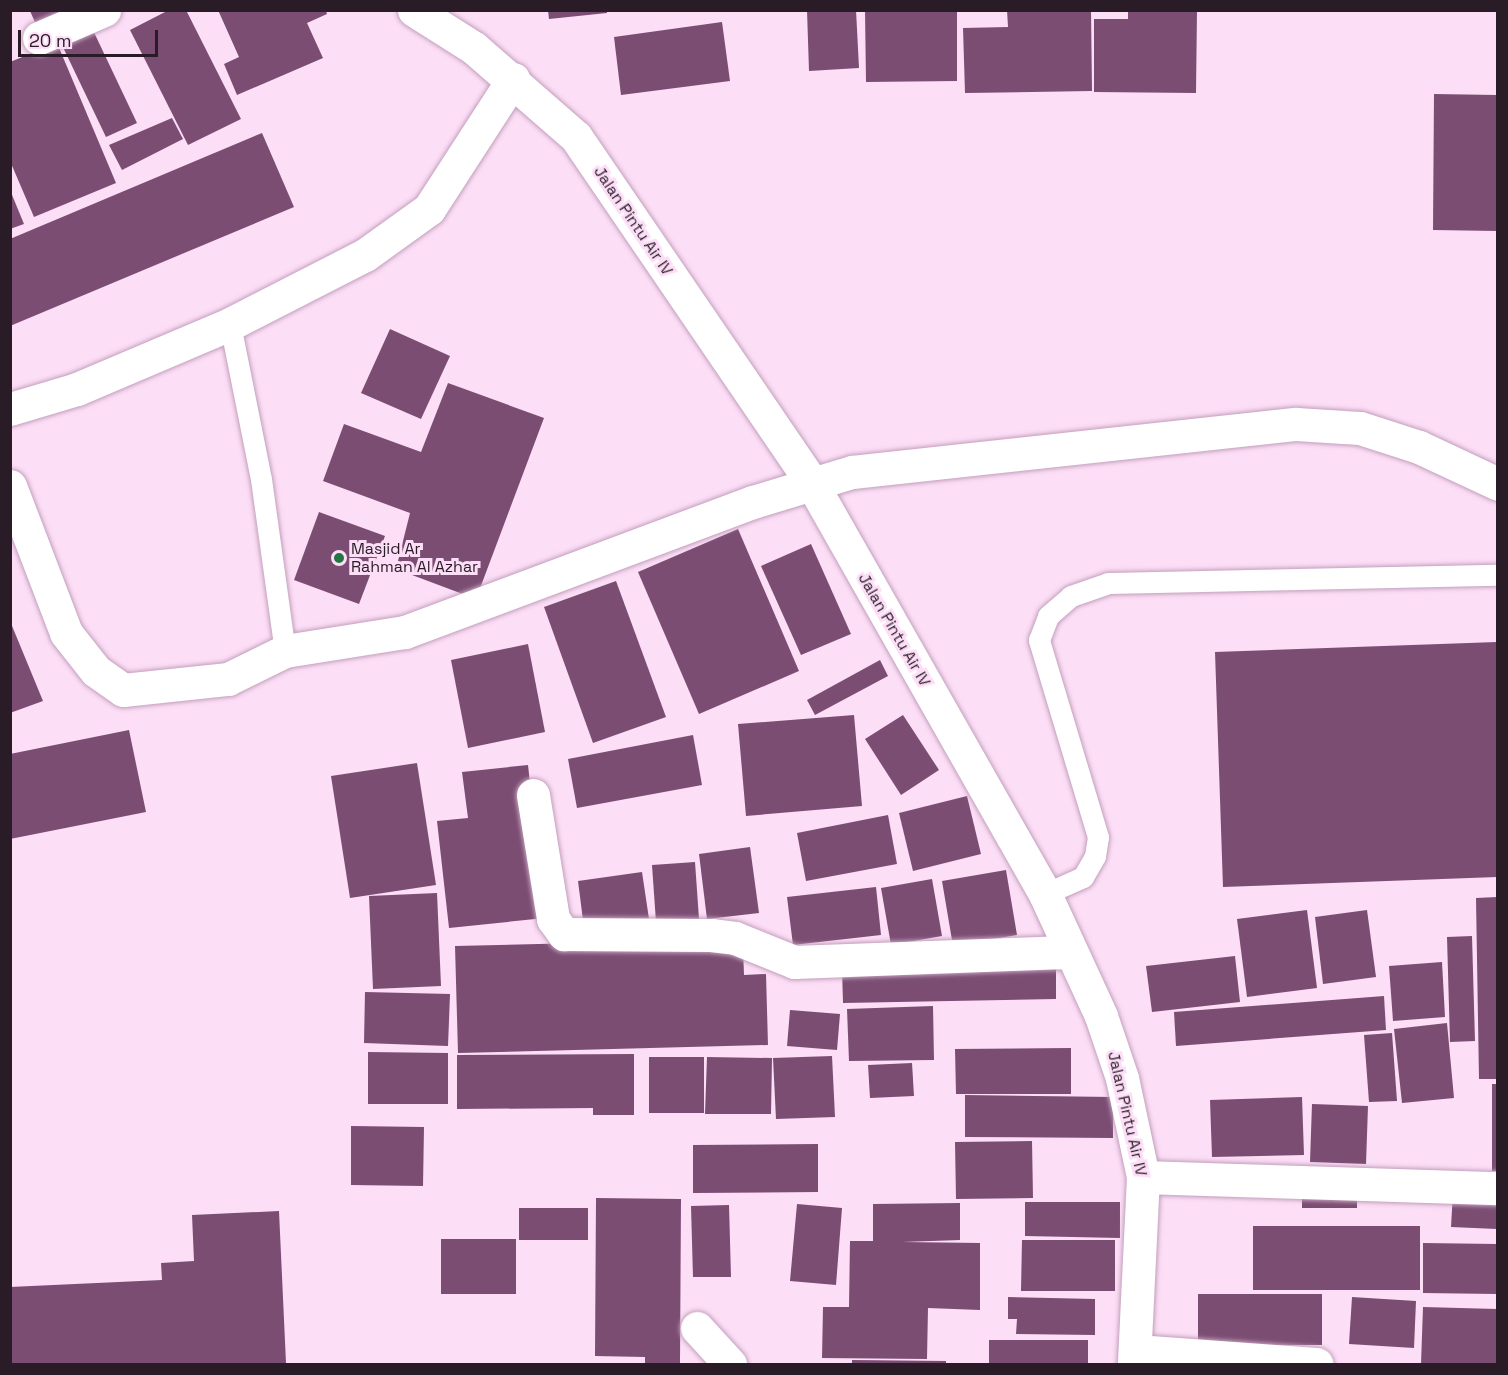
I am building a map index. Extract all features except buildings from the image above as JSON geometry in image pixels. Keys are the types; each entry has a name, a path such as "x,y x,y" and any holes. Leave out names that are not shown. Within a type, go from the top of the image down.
{"street":[{"path":"39,38 104,10"},
{"name":"Jalan Pintu Air IV","path":"414,10 513,79 576,137 811,482 1045,894 1101,1016 1122,1078 1143,1177 1134,1358"},
{"path":"10,409 77,389 230,324 365,255 429,209 513,79"},
{"path":"10,486 66,633 96,671 123,690 228,679 285,651 405,632 811,482 852,472 1296,424 1360,428 1419,447 1497,484"},
{"path":"533,795 553,919 564,934 727,937 794,962 1070,952"},
{"path":"1143,1177 1497,1188"},
{"path":"697,1328 730,1365"},
{"path":"1134,1358 1317,1365"}],"lane":[{"path":"230,324 261,479 285,651"},
{"path":"1045,894 1083,877 1095,856 1098,837 1039,640 1048,616 1071,597 1108,583 1497,575"}],"place":[{"name":"Masjid Ar Rahman Al Azhar","path":"339,558"}]}
